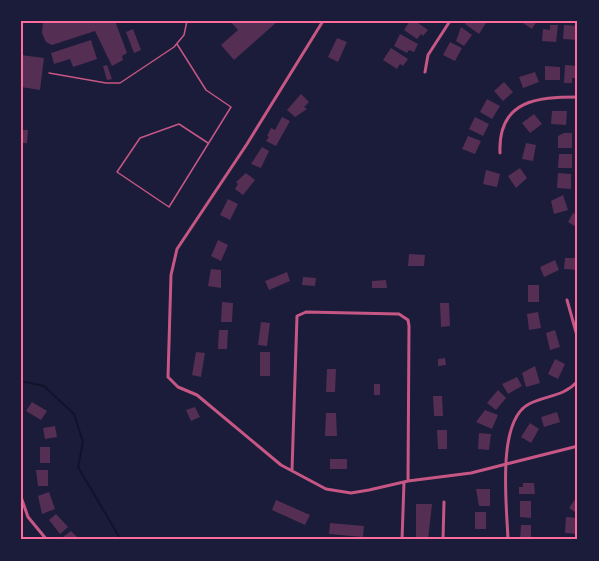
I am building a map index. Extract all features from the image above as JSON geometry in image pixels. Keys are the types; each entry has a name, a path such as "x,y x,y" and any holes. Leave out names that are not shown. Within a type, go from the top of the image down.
{"street":[{"path":"323,21 247,144 177,249 171,275 168,377 178,387 197,395 280,465 326,489 351,493 406,482 471,473 578,446"},
{"path":"425,72 428,54 450,21"},
{"path":"500,153 500,134 504,125 523,104 546,97 578,97"},
{"path":"567,300 578,339"},
{"path":"292,470 297,316 306,312 399,314 408,320 409,326 406,482 402,540"},
{"path":"508,540 507,440 512,422 518,411 530,404 561,395 578,381"},
{"path":"21,497 28,517 47,540"},
{"path":"443,540 444,502"}],"lane":[{"path":"49,73 106,83 120,82 177,44 184,35 187,21"},
{"path":"177,44 206,90 231,107 169,207 117,172 140,138 179,124 208,143"}],"building":[{"path":"45,21 115,21 127,53 122,56 123,60 112,66 95,31 52,45 46,42 42,33"},
{"path":"230,21 278,21 234,60 221,45 238,30"},
{"path":"410,21 415,21 428,30 417,39 404,30"},
{"path":"467,21 486,23 479,34 465,24"},
{"path":"520,21 537,21 532,29"},
{"path":"550,25 558,25 556,42 542,41 543,29 550,30"},
{"path":"564,25 578,26 578,40 563,39"},
{"path":"461,27 472,35 464,46 456,41"},
{"path":"133,29 141,50 134,53 126,32"},
{"path":"400,34 418,44 414,52 409,50 407,53 394,46"},
{"path":"337,38 347,42 338,62 328,57"},
{"path":"91,40 97,59 73,67 70,59 54,64 51,53"},
{"path":"450,42 462,48 455,61 443,55"},
{"path":"391,48 408,59 403,66 400,64 397,69 383,60"},
{"path":"21,55 44,58 40,90 21,87"},
{"path":"107,65 112,79 107,80 103,66"},
{"path":"565,65 578,66 578,78 572,78 572,83 564,83"},
{"path":"545,66 560,67 560,80 545,80"},
{"path":"535,72 539,82 523,88 519,77"},
{"path":"504,82 513,92 503,101 494,91"},
{"path":"301,94 309,102 304,107 307,109 295,117 287,110"},
{"path":"487,99 500,106 492,119 480,112"},
{"path":"552,111 567,111 566,125 551,124"},
{"path":"534,114 542,124 530,133 522,123"},
{"path":"282,117 290,121 276,146 266,141 269,137 267,136 271,128 275,130"},
{"path":"475,117 489,124 483,136 469,129"},
{"path":"23,130 28,130 27,143 23,143"},
{"path":"572,133 572,148 558,148 558,136"},
{"path":"468,136 481,141 475,154 462,149"},
{"path":"526,143 536,145 533,161 522,159"},
{"path":"262,147 269,151 261,168 251,164"},
{"path":"559,154 572,154 572,168 558,168"},
{"path":"520,168 527,178 516,188 508,176"},
{"path":"486,170 500,174 497,187 483,184"},
{"path":"246,173 255,180 243,195 235,189 238,184 236,182"},
{"path":"558,173 571,174 571,189 557,188"},
{"path":"563,195 568,210 554,214 551,201"},
{"path":"228,199 238,204 230,220 220,215"},
{"path":"573,213 578,215 578,228 568,222"},
{"path":"218,240 228,245 221,261 211,256"},
{"path":"409,254 425,255 424,266 408,266"},
{"path":"565,258 578,258 578,270 564,269"},
{"path":"555,260 559,270 544,277 540,267"},
{"path":"211,269 221,270 221,288 208,286"},
{"path":"287,272 290,281 269,290 265,281"},
{"path":"303,277 316,278 315,286 302,285"},
{"path":"386,280 387,288 372,288 372,281"},
{"path":"528,285 539,285 539,302 528,302"},
{"path":"222,302 233,303 232,322 221,322"},
{"path":"440,303 449,303 450,326 441,327"},
{"path":"538,312 541,328 529,330 527,314"},
{"path":"261,322 270,323 267,346 258,345"},
{"path":"219,330 228,330 227,349 218,349"},
{"path":"555,330 560,347 550,350 546,333"},
{"path":"196,352 205,353 201,377 192,375"},
{"path":"260,352 270,352 270,376 260,376"},
{"path":"445,358 446,365 438,366 438,359"},
{"path":"555,359 565,364 558,379 548,374"},
{"path":"535,366 540,383 526,387 522,373"},
{"path":"327,369 336,369 335,392 326,392"},
{"path":"517,377 522,386 508,394 502,384"},
{"path":"374,384 380,384 380,395 374,395"},
{"path":"498,390 506,398 496,410 487,403"},
{"path":"433,396 442,396 443,416 434,416"},
{"path":"32,402 47,411 41,420 26,411"},
{"path":"195,407 200,417 191,421 186,410"},
{"path":"485,410 498,415 492,429 476,422"},
{"path":"557,412 560,422 544,427 541,417"},
{"path":"326,413 336,413 337,436 325,436"},
{"path":"530,423 539,429 531,443 521,437"},
{"path":"55,426 57,437 45,439 43,428"},
{"path":"437,430 447,430 447,449 438,449"},
{"path":"479,433 491,434 489,450 478,449"},
{"path":"40,447 50,447 50,463 40,463"},
{"path":"330,459 347,459 347,469 330,469"},
{"path":"36,470 48,470 48,486 38,486"},
{"path":"523,483 534,483 535,494 519,494 519,487 523,487"},
{"path":"476,489 490,489 490,506 479,506"},
{"path":"49,492 55,509 42,514 38,496"},
{"path":"578,495 578,514 569,508"},
{"path":"276,500 310,515 305,525 272,510"},
{"path":"520,501 531,501 531,518 520,517"},
{"path":"416,504 432,504 428,540 416,540"},
{"path":"475,512 486,512 486,529 475,529"},
{"path":"56,514 68,527 60,534 49,520"},
{"path":"566,517 577,518 577,534 565,533"},
{"path":"330,523 364,526 363,537 329,534"},
{"path":"521,525 531,525 531,540 520,540"},
{"path":"71,531 80,540 66,540 63,537"}],"waterway":[{"path":"21,381 44,386 74,414 83,442 78,467 121,540"}]}
